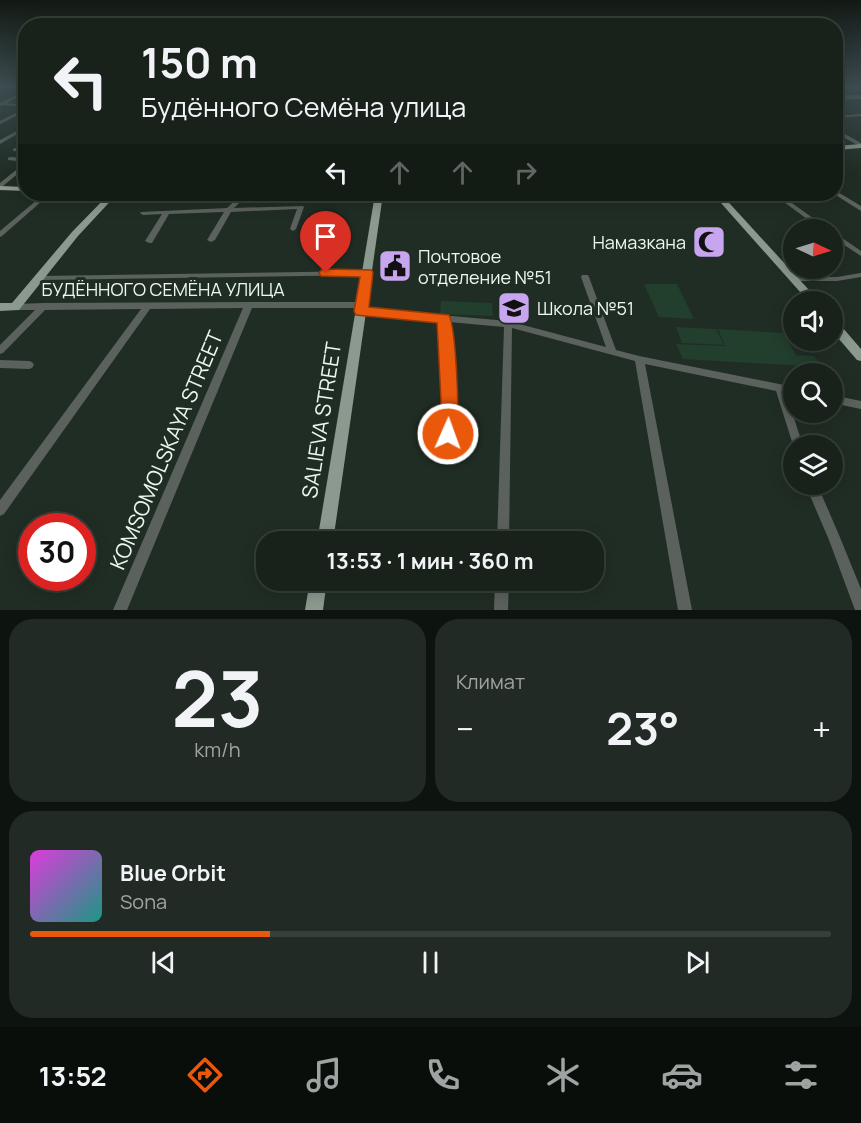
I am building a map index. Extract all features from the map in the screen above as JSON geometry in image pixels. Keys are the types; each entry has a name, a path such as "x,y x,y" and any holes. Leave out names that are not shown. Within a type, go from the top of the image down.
{"main road":[{"path":"843,146 861,145"},
{"path":"0,186 18,187"},
{"path":"15,307 75,234 106,201"},
{"name":"SALIEVA STREET","path":"327,531 379,201"},
{"path":"724,201 783,260"},
{"path":"731,201 783,258"},
{"path":"802,279 813,291"},
{"name":"БУДЁННОГО СЕМЁНА УЛИЦА","path":"0,307 15,307"},
{"path":"843,326 861,346"},
{"path":"843,336 861,357"},
{"path":"314,610 317,591"}],"street":[{"path":"0,123 13,115"},
{"path":"0,142 18,132"},
{"path":"843,135 861,145"},
{"path":"10,159 18,160"},
{"path":"0,186 18,169"},
{"path":"843,197 861,209"},
{"path":"0,235 39,201"},
{"path":"211,240 230,208 238,201"},
{"path":"786,201 811,219"},
{"path":"143,213 301,207 293,229"},
{"path":"149,241 167,212"},
{"path":"843,241 861,254"},
{"name":"БУДЁННОГО СЕМЁНА УЛИЦА","path":"41,278 367,273"},
{"path":"843,278 861,275"},
{"path":"585,277 613,352"},
{"name":"БУДЁННОГО СЕМЁНА УЛИЦА","path":"15,307 249,305 362,308 508,324 639,359 783,389"},
{"name":"KOMSOMOLSKAYA STREET","path":"120,610 249,305"},
{"path":"0,351 44,306"},
{"path":"0,510 148,306"},
{"path":"444,318 450,400 448,434"},
{"path":"503,531 508,324"},
{"path":"639,359 686,610"},
{"path":"0,364 29,365"},
{"path":"780,389 795,435"},
{"path":"843,401 861,405"},
{"path":"816,495 861,607"},
{"path":"501,610 502,591"}],"green space":[{"path":"644,284 677,284 694,319 659,317"},
{"path":"441,301 492,303 493,316 440,314"},
{"path":"676,327 716,329 724,345 682,343"},
{"path":"718,329 783,333 783,351 794,351 796,355 814,356 819,363 783,365 683,359 676,344 725,346"}],"place":[{"name":"Намазкана","path":"709,242"},
{"name":"Почтовое отделение №51","path":"395,266"},
{"name":"Школа №51","path":"514,308"}],"route":[{"path":"326,273 367,273 361,311 444,318 450,400 448,434"}]}
